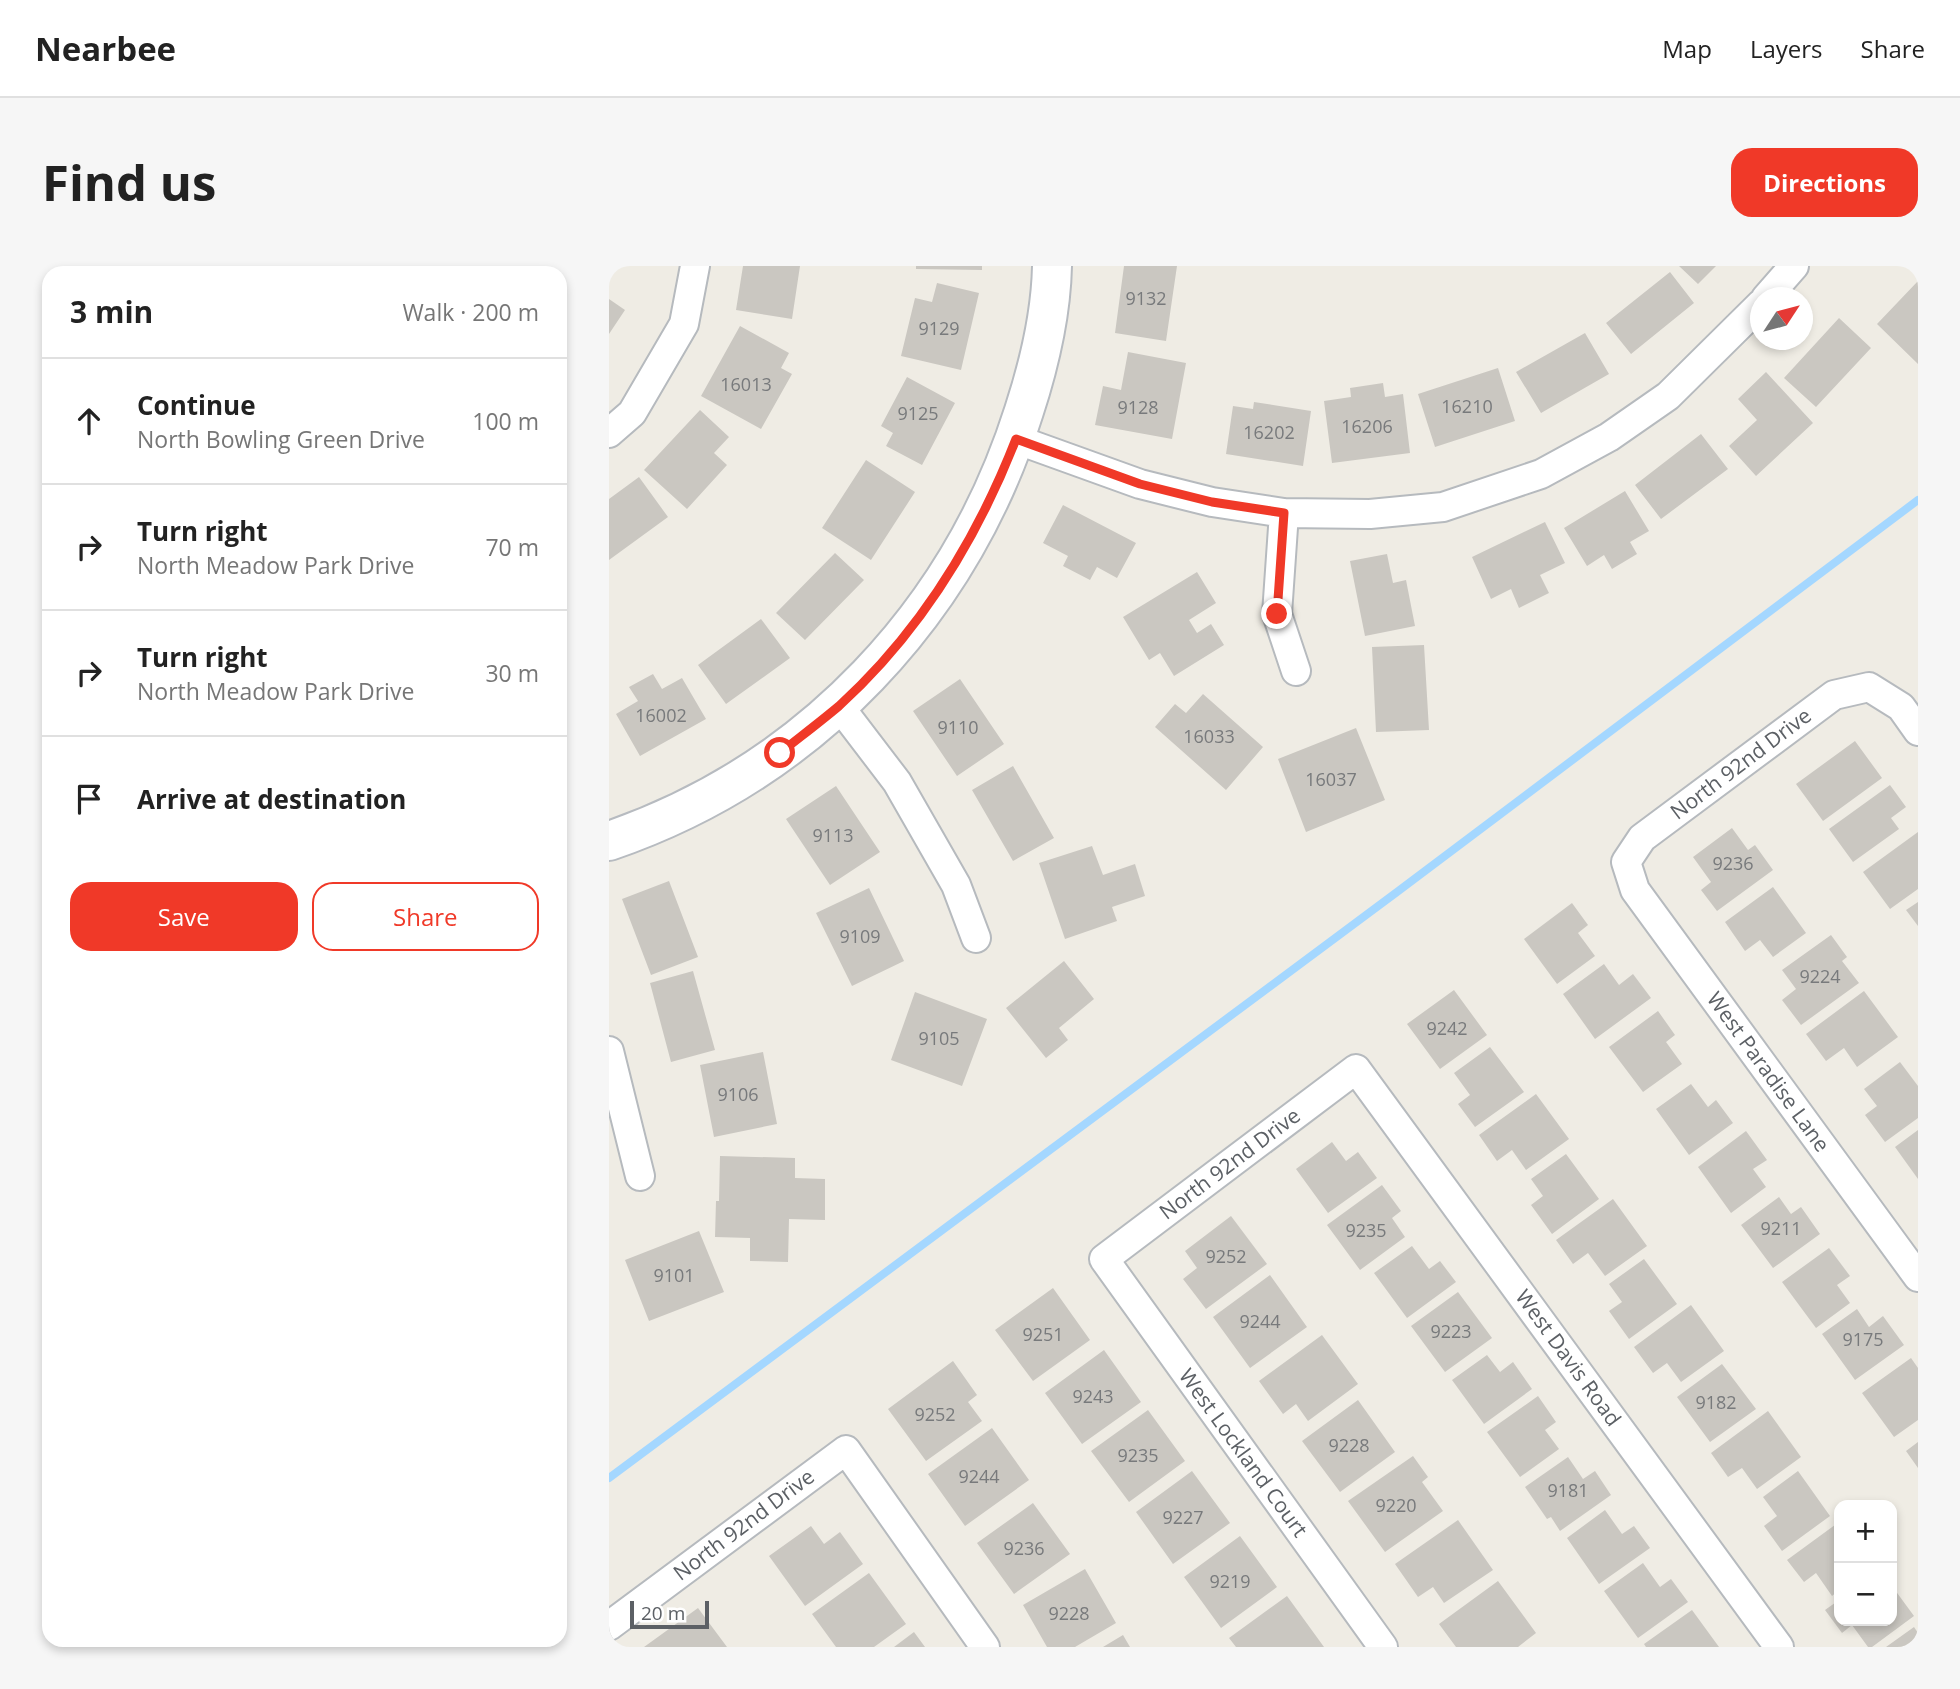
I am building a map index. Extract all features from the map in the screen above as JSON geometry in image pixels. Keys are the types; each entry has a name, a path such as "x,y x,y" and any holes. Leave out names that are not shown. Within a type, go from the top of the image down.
{"street":[{"path":"609,433 632,413 684,324 695,266"},
{"path":"609,841 640,831 706,800 780,753 839,706 875,670 919,617 958,561 984,512 1016,439 1034,379 1044,331 1052,266"},
{"path":"1776,287 1794,266"},
{"path":"1016,439 1140,484 1212,502 1284,513 1370,514 1443,507 1541,474 1609,437 1668,396 1750,315"},
{"path":"1284,513 1277,614 1296,671"},
{"name":"North 92nd Drive","path":"1626,862 1642,838 1834,695 1869,687 1901,707 1918,731"},
{"path":"839,706 897,782 956,885 976,938"},
{"name":"West Paradise Lane","path":"1626,862 1636,890 1918,1278"},
{"path":"609,1051 640,1177"},
{"name":"North 92nd Drive","path":"1104,1259 1356,1069"},
{"name":"West Davis Road","path":"1356,1069 1779,1647"},
{"name":"West Lockland Court","path":"1104,1259 1383,1647"},
{"name":"North 92nd Drive","path":"609,1626 846,1450 985,1647"}],"building":[{"path":"743,266 800,266 792,319 736,310"},
{"path":"916,266 982,266 982,270 916,269"},
{"path":"1124,266 1177,266 1166,341 1115,333"},
{"path":"1679,266 1716,266 1698,284"},
{"path":"1670,272 1694,303 1631,354 1606,323"},
{"path":"1918,281 1918,364 1877,324"},
{"path":"937,283 979,293 961,370 901,356 915,298 932,302"},
{"path":"609,299 625,310 609,334"},
{"path":"1839,318 1871,348 1816,407 1784,378 1810,350 1813,350 1813,346"},
{"path":"740,326 789,353 781,368 792,374 761,429 701,396"},
{"path":"1585,333 1609,374 1541,413 1516,372"},
{"path":"1128,352 1186,363 1172,439 1095,425 1103,386 1121,390"},
{"path":"1498,368 1515,421 1435,447 1418,394"},
{"path":"1766,372 1813,423 1756,476 1729,446 1757,420 1738,399"},
{"path":"907,377 955,403 922,465 886,446 893,433 881,426"},
{"path":"1383,383 1385,397 1403,394 1410,453 1332,463 1324,401 1351,397 1350,388"},
{"path":"1254,402 1311,411 1303,466 1226,454 1233,406 1253,409"},
{"path":"700,410 729,437 714,453 727,465 687,509 644,470"},
{"path":"1701,434 1728,469 1661,519 1635,485"},
{"path":"866,460 915,492 871,560 822,528"},
{"path":"639,477 668,517 609,560 609,499"},
{"path":"1625,491 1649,531 1630,542 1637,554 1612,569 1604,555 1587,566 1564,528"},
{"path":"1063,505 1136,543 1117,578 1097,567 1090,580 1063,566 1068,556 1043,543"},
{"path":"1545,522 1565,563 1540,575 1549,593 1519,608 1511,589 1491,599 1472,557"},
{"path":"835,553 864,580 805,640 776,613"},
{"path":"1387,554 1393,583 1406,580 1415,626 1365,636 1350,561"},
{"path":"1197,572 1216,603 1189,620 1197,633 1211,624 1224,645 1174,676 1160,653 1149,660 1123,617"},
{"path":"761,619 790,658 726,704 698,665"},
{"path":"1424,645 1429,730 1376,732 1372,647"},
{"path":"653,674 662,689 682,678 706,719 640,756 616,714 638,701 629,687"},
{"path":"960,679 1004,744 957,776 913,711"},
{"path":"1203,694 1263,747 1226,790 1155,727 1175,704 1186,713"},
{"path":"1356,728 1385,800 1306,832 1278,759"},
{"path":"1855,741 1882,778 1823,821 1796,784"},
{"path":"1013,766 1054,838 1013,861 972,790"},
{"path":"1890,785 1906,807 1891,818 1899,829 1853,862 1829,829"},
{"path":"836,786 880,852 830,885 786,819"},
{"path":"1732,828 1748,850 1755,845 1773,870 1717,911 1701,890 1711,882 1693,857"},
{"path":"1918,832 1918,889 1890,909 1863,872"},
{"path":"1092,846 1103,875 1135,864 1145,896 1112,907 1117,921 1065,939 1039,863"},
{"path":"669,881 698,957 651,975 622,899"},
{"path":"1773,887 1806,933 1773,957 1760,940 1745,951 1725,922"},
{"path":"869,888 904,961 852,986 816,913"},
{"path":"1918,902 1918,926 1906,910"},
{"path":"1572,903 1588,925 1578,933 1595,956 1557,984 1524,939"},
{"path":"1831,935 1847,957 1842,961 1859,983 1801,1025 1782,1000 1796,989 1782,970"},
{"path":"1064,961 1094,999 1059,1028 1068,1040 1046,1058 1006,1008"},
{"path":"1604,964 1619,985 1633,974 1651,998 1595,1039 1563,994"},
{"path":"693,971 715,1050 671,1062 650,983"},
{"path":"1454,990 1487,1035 1440,1069 1407,1024"},
{"path":"1864,991 1898,1037 1857,1067 1844,1048 1826,1061 1806,1034"},
{"path":"915,992 987,1019 962,1086 891,1060"},
{"path":"1658,1011 1675,1035 1666,1042 1682,1064 1643,1092 1609,1047"},
{"path":"1490,1047 1524,1092 1475,1127 1458,1104 1470,1095 1454,1073"},
{"path":"763,1052 777,1124 714,1137 700,1065"},
{"path":"1900,1062 1918,1086 1918,1118 1885,1142 1865,1115 1877,1106 1864,1089"},
{"path":"1691,1084 1708,1107 1716,1100 1733,1123 1689,1155 1656,1109"},
{"path":"1536,1094 1569,1139 1526,1170 1512,1150 1497,1161 1479,1135"},
{"path":"1918,1130 1918,1179 1895,1147"},
{"path":"1746,1131 1767,1160 1753,1169 1766,1187 1731,1213 1698,1167"},
{"path":"1332,1142 1346,1161 1358,1152 1377,1178 1328,1213 1296,1169"},
{"path":"1566,1154 1599,1199 1552,1234 1531,1205 1543,1196 1531,1179"},
{"path":"720,1156 795,1158 795,1178 825,1179 825,1220 789,1219 788,1262 750,1261 750,1238 715,1237"},
{"path":"1382,1185 1401,1211 1392,1218 1405,1237 1360,1270 1327,1225"},
{"path":"1779,1197 1791,1214 1801,1207 1820,1234 1773,1268 1741,1225"},
{"path":"1613,1199 1647,1246 1605,1276 1588,1253 1573,1264 1556,1240"},
{"path":"1231,1216 1267,1264 1206,1309 1183,1279 1197,1268 1185,1251"},
{"path":"699,1231 724,1292 649,1321 625,1260"},
{"path":"1412,1246 1429,1269 1440,1261 1456,1282 1407,1318 1374,1273"},
{"path":"1829,1248 1850,1276 1837,1285 1850,1303 1816,1328 1782,1282"},
{"path":"1644,1259 1677,1304 1629,1339 1609,1311 1622,1302 1609,1284"},
{"path":"1270,1275 1307,1327 1250,1368 1213,1317"},
{"path":"1053,1288 1090,1340 1033,1381 995,1330"},
{"path":"1458,1292 1492,1338 1445,1372 1411,1326"},
{"path":"1691,1305 1724,1351 1681,1382 1667,1363 1653,1373 1634,1347"},
{"path":"1857,1309 1869,1327 1883,1316 1904,1345 1855,1380 1822,1334"},
{"path":"1322,1335 1358,1384 1308,1421 1296,1404 1283,1414 1259,1381"},
{"path":"1104,1350 1141,1402 1082,1444 1045,1393"},
{"path":"1487,1355 1500,1372 1513,1362 1532,1389 1484,1424 1452,1380"},
{"path":"1911,1358 1918,1368 1918,1420 1894,1437 1862,1393"},
{"path":"953,1361 977,1395 968,1402 982,1421 926,1461 888,1409"},
{"path":"1722,1364 1756,1409 1710,1442 1677,1397"},
{"path":"1538,1396 1556,1422 1545,1430 1559,1449 1520,1477 1487,1432"},
{"path":"1358,1400 1395,1452 1340,1492 1302,1441"},
{"path":"1148,1410 1185,1461 1129,1502 1091,1451"},
{"path":"1768,1411 1801,1457 1757,1489 1742,1468 1728,1477 1711,1453"},
{"path":"992,1428 1029,1480 965,1526 928,1474"},
{"path":"1918,1442 1918,1468 1906,1451"},
{"path":"1413,1456 1428,1477 1422,1482 1443,1511 1385,1552 1348,1501"},
{"path":"1568,1457 1583,1479 1595,1471 1611,1495 1560,1531 1551,1517 1547,1519 1525,1487"},
{"path":"1192,1471 1230,1523 1173,1564 1136,1512"},
{"path":"1798,1471 1830,1516 1782,1551 1764,1526 1777,1516 1763,1497"},
{"path":"1033,1503 1070,1554 1014,1594 977,1543"},
{"path":"1605,1510 1622,1534 1634,1526 1650,1548 1599,1584 1567,1538"},
{"path":"1458,1520 1493,1570 1444,1603 1433,1587 1418,1597 1395,1564"},
{"path":"811,1526 824,1544 840,1532 863,1564 805,1606 769,1556"},
{"path":"1834,1526 1832,1596 1816,1573 1804,1582 1787,1560"},
{"path":"1240,1536 1277,1587 1221,1628 1184,1577"},
{"path":"1643,1563 1660,1587 1671,1579 1688,1602 1638,1638 1604,1591"},
{"path":"1085,1569 1116,1623 1075,1647 1047,1647 1023,1605"},
{"path":"869,1573 906,1624 874,1647 836,1647 812,1614"},
{"path":"1498,1581 1536,1633 1518,1647 1456,1647 1439,1624"},
{"path":"1897,1593 1914,1616 1872,1647 1868,1647 1853,1626 1897,1626"},
{"path":"1287,1596 1324,1647 1236,1647 1229,1638"},
{"path":"1834,1604 1834,1622 1825,1610"},
{"path":"698,1608 727,1647 644,1647"},
{"path":"1692,1610 1719,1647 1646,1647 1644,1644"},
{"path":"1837,1626 1851,1626 1842,1633"},
{"path":"1914,1627 1918,1633 1918,1647 1886,1647"},
{"path":"914,1632 925,1647 894,1647"},
{"path":"1123,1635 1130,1647 1103,1647"}],"waterway":[{"path":"609,1478 1397,892 1918,500"}],"route":[{"path":"780,753 839,706 875,670 919,617 958,561 984,512 1016,439 1140,484 1212,502 1284,513 1277,614"}]}
